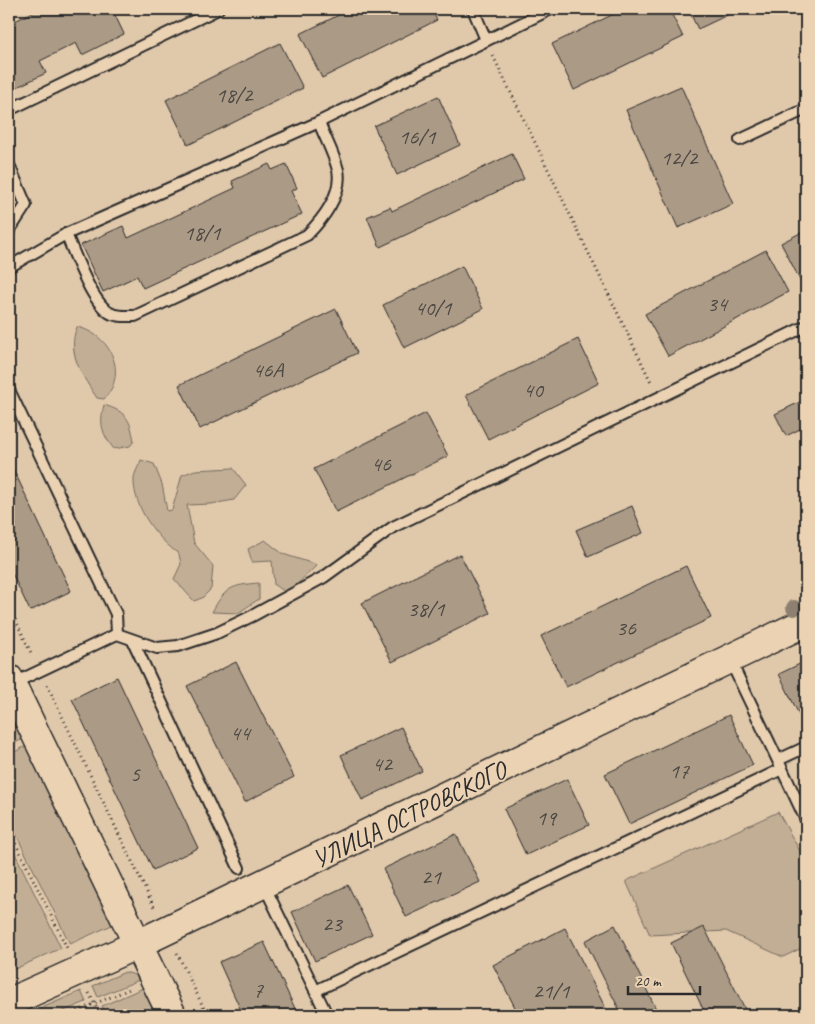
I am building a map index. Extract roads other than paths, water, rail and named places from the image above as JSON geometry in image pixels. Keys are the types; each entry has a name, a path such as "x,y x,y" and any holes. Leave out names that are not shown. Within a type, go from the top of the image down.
{"street":[{"name":"УЛИЦА ОСТРОВСКОГО","path":"12,1006 78,971 166,931 806,622"},
{"path":"10,682 172,1015"}],"lane":[{"path":"9,110 218,9"},
{"path":"473,9 486,40"},
{"path":"9,267 66,234 319,122 552,9"},
{"path":"740,140 806,109"},
{"path":"66,234 98,303 110,313 122,317 135,316 307,235 319,224 338,184 338,171 319,122"},
{"path":"9,165 26,205 9,230"},
{"path":"10,682 40,671 117,634 157,648 178,646 217,633 324,577 392,527 806,326"},
{"path":"9,390 116,614 117,634"},
{"path":"133,641 239,868"},
{"path":"730,660 806,820"},
{"path":"315,991 780,764 806,747"},
{"path":"264,884 327,1015"}]}
